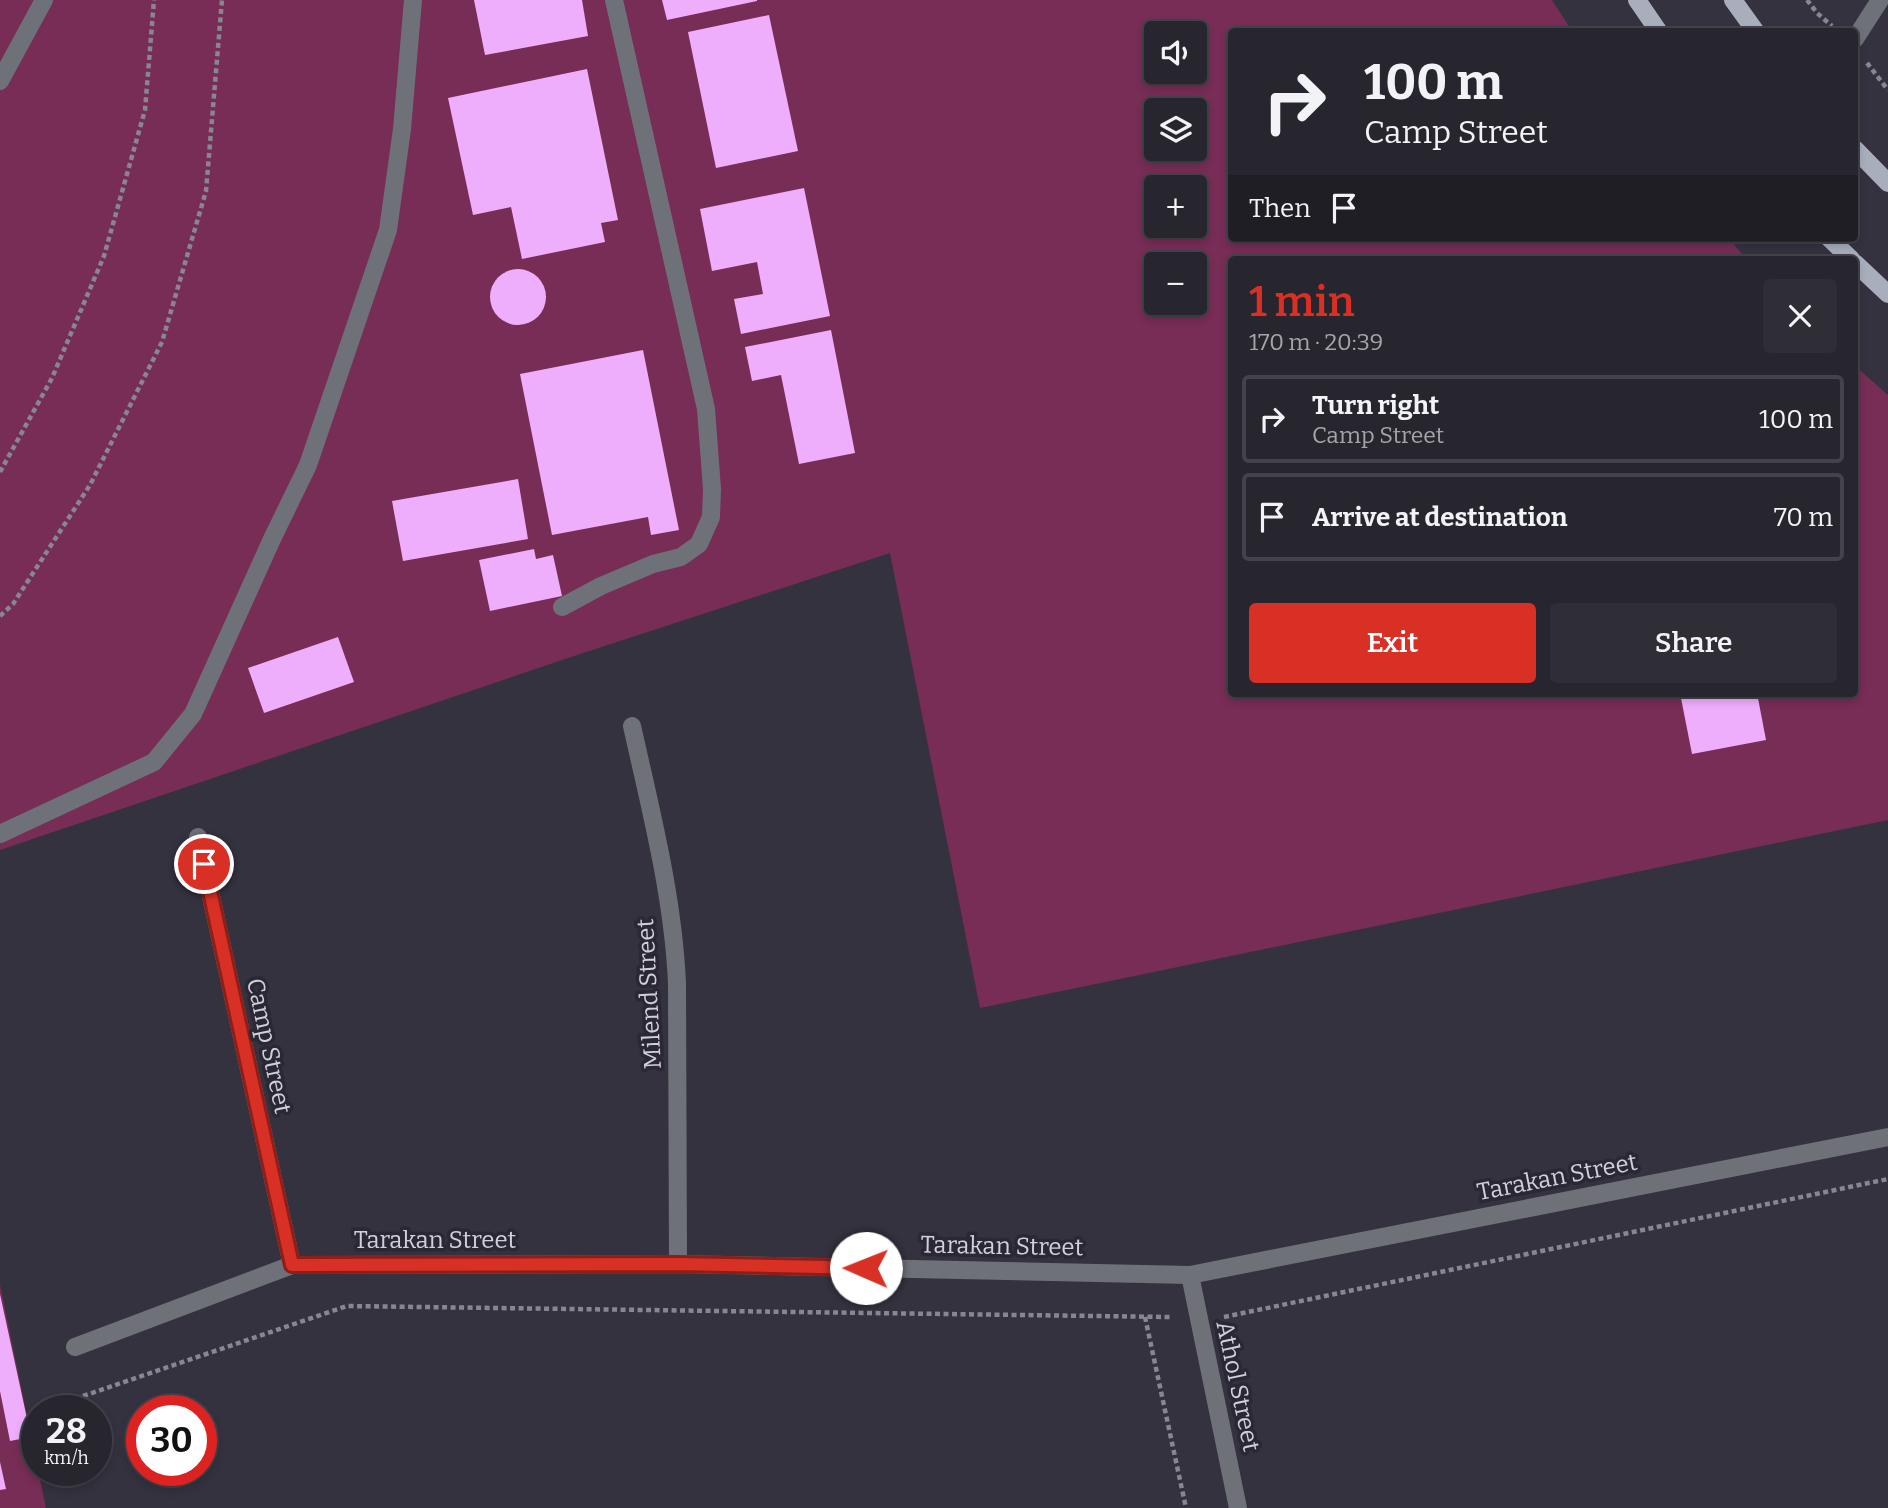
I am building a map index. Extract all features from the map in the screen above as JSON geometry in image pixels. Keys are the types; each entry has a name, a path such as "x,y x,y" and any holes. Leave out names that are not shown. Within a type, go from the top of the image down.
{"main road":[{"path":"1637,0 1656,28"},
{"path":"1733,0 1753,28"},
{"path":"1858,152 1888,183"},
{"path":"1833,242 1848,256"},
{"path":"1858,266 1888,294"}],"street":[{"path":"0,81 44,0"},
{"path":"0,834 154,762 193,714 308,465 388,230 402,129 413,0"},
{"path":"562,607 601,586 653,564 681,557 699,544 711,517 712,489 706,409 614,0"},
{"path":"1858,34 1880,0"},
{"name":"Milend Street","path":"632,726 665,877 675,938 678,1264"},
{"name":"Camp Street","path":"198,837 292,1265"},
{"name":"Tarakan Street","path":"75,1347 292,1265 678,1264 1190,1275 1888,1137"},
{"name":"Athol Street","path":"1190,1275 1238,1508"}],"path":[{"path":"0,472 52,378 104,256 145,110 154,0"},
{"path":"0,616 12,604 90,485 162,342 206,191 222,0"},
{"path":"1807,0 1834,28"},
{"path":"1863,58 1888,90"},
{"path":"1145,1317 1186,1508"}],"shaded area":[{"path":"0,0 1552,0 1570,28 1228,28 1228,242 1732,242 1744,256 1228,256 1228,697 1858,697 1858,369 1888,395 1888,820 980,1008 890,553 574,656 0,850"},
{"path":"0,1285 23,1395 21,1486 41,1486 46,1508 0,1508"}],"building":[{"path":"474,0 582,0 588,36 485,55"},
{"path":"662,0 757,0 757,1 667,20"},
{"path":"769,15 798,151 716,168 688,32"},
{"path":"587,69 618,220 601,223 605,242 522,259 511,207 473,215 448,98"},
{"path":"804,188 830,316 741,334 734,299 763,294 757,262 712,271 700,209"},
{"path":"518,269 529,271 538,277 544,286 544,308 538,317 529,323 518,325 507,323 498,317 492,308 490,297 492,286 498,277 507,271"},
{"path":"831,330 855,453 799,464 781,375 752,381 745,347"},
{"path":"643,350 679,530 651,535 648,517 552,535 520,374"},
{"path":"518,479 528,539 403,561 392,501"},
{"path":"534,549 536,559 553,555 562,596 490,611 479,560"},
{"path":"338,637 354,682 264,713 248,668"},
{"path":"1681,697 1758,697 1766,740 1692,754"},
{"path":"0,1294 22,1395 21,1439 10,1441 0,1391"},
{"path":"0,1462 6,1489 0,1490"}],"route":[{"path":"204,864 292,1265 678,1264 866,1268"}]}
